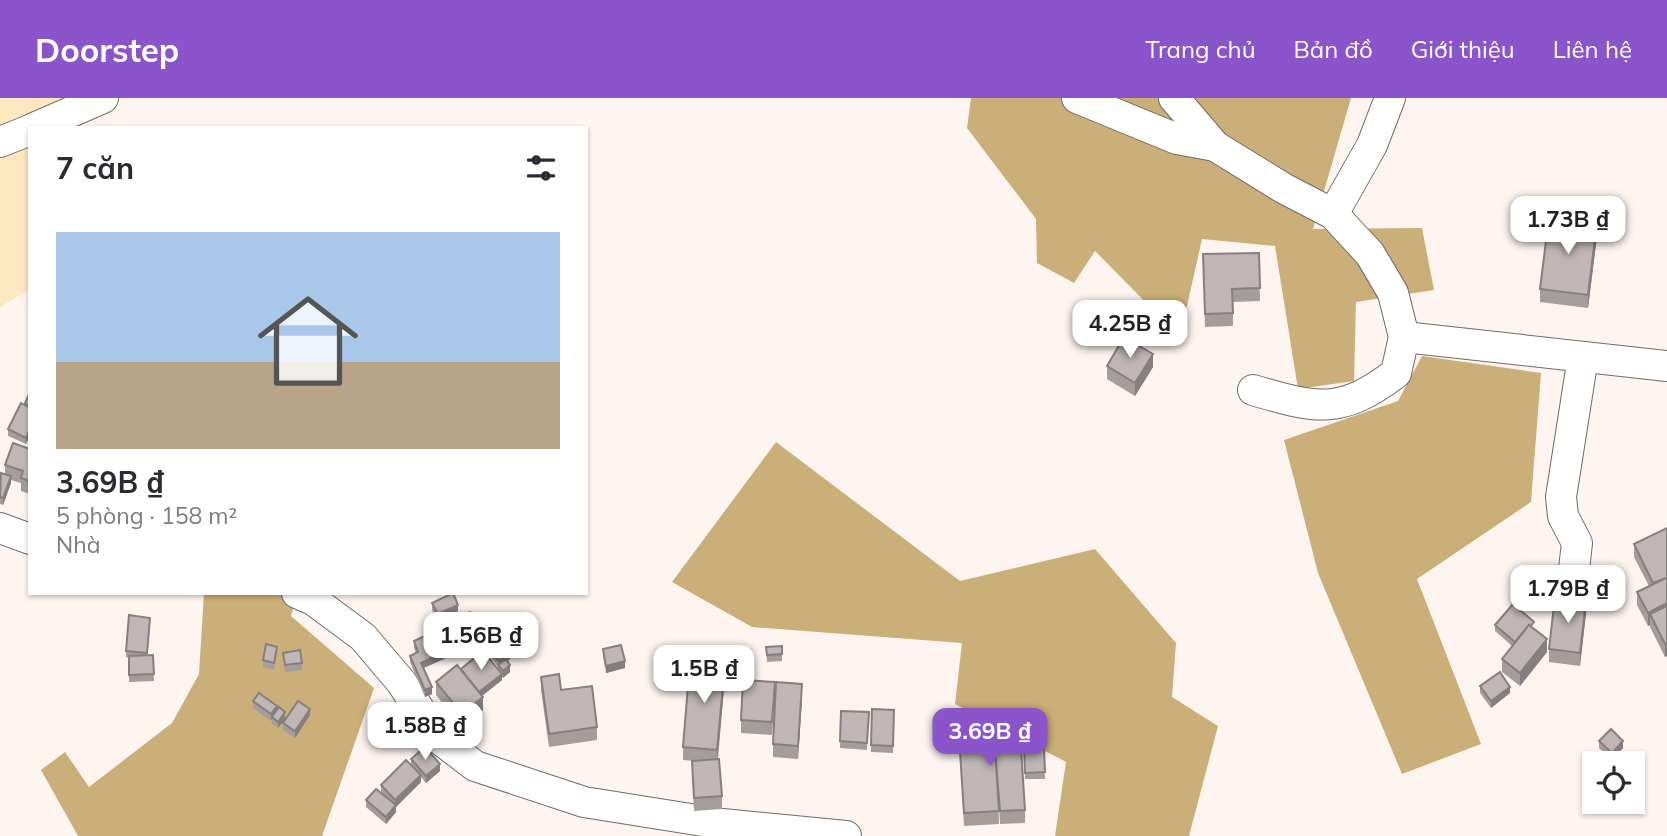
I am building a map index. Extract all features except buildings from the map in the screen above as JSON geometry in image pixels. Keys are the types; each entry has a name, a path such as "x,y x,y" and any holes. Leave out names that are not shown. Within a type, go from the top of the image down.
{"street":[{"path":"39,126 103,98"},
{"path":"1077,98 1177,139 1215,146"},
{"path":"1174,98 1215,146 1283,188 1333,214 1370,254 1394,293 1404,337 1396,373 1367,395 1337,406 1293,402 1253,390"},
{"path":"1333,214 1371,145 1390,98"},
{"path":"0,142 28,131"},
{"path":"1404,337 1667,366"},
{"path":"1571,595 1577,543 1563,516 1561,497 1583,356"},
{"path":"0,528 28,538"},
{"path":"302,595 313,600 363,637 402,683 437,737 475,766 651,825 846,836"}],"shaded area":[{"path":"0,98 68,98 9,121 28,143 28,290 0,307"},
{"path":"971,98 1351,98 1313,229 1422,228 1434,290 1356,302 1354,381 1298,389 1275,246 1202,239 1180,337 1095,251 1074,283 1037,263 1036,219 967,128"},
{"path":"1422,356 1541,373 1531,502 1417,579 1481,744 1402,774 1318,573 1284,440 1398,401"},
{"path":"776,442 960,581 1095,549 1176,643 1172,697 1218,726 1189,836 1055,836 1066,762 955,704 962,643 752,627 672,582"},
{"path":"204,595 297,595 291,616 374,688 322,836 78,836 41,770 65,752 89,787 172,723 199,674"}]}
